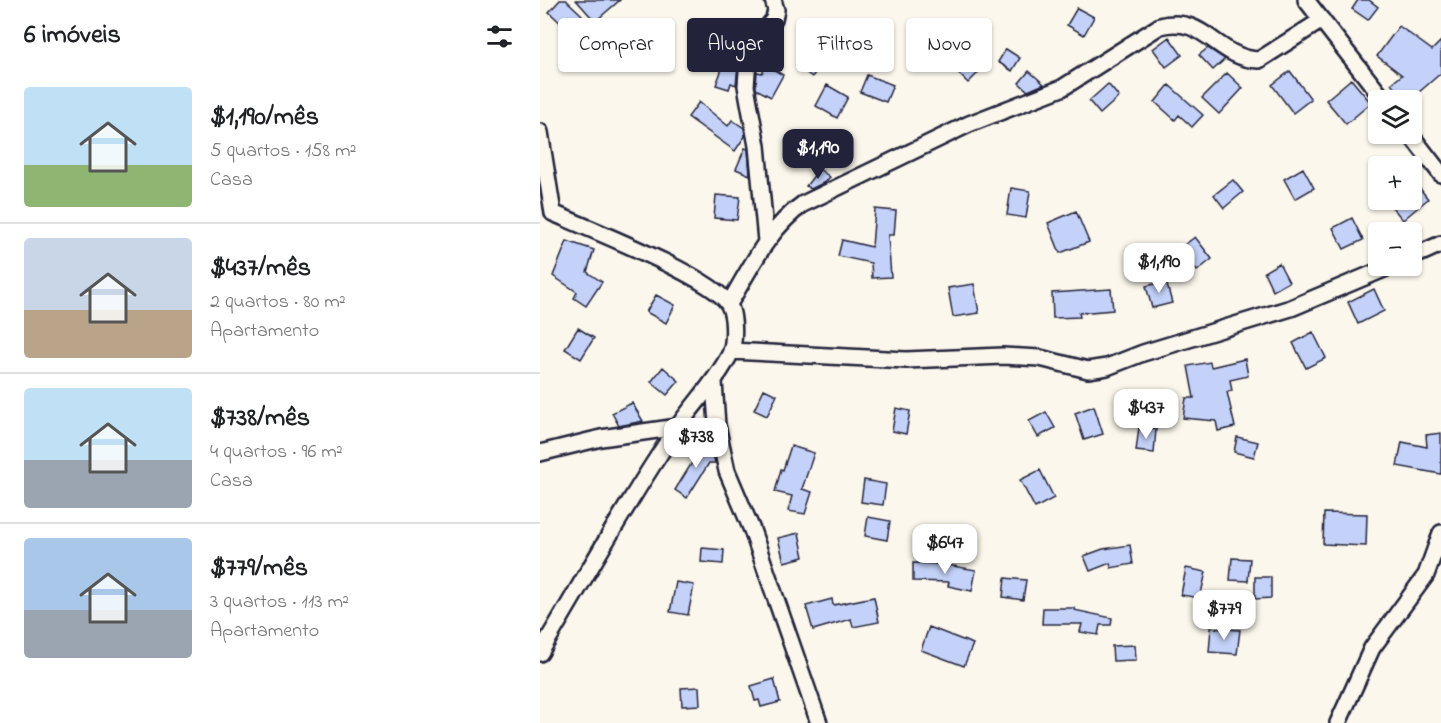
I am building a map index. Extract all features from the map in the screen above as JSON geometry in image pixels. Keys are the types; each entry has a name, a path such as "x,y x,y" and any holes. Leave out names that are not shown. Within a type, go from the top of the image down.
{"street":[{"path":"766,241 757,146 746,86 752,46 774,19 776,10 773,0"},
{"path":"1306,0 1376,90"},
{"path":"729,304 766,241 788,215 803,204 969,124 1062,88 1160,26 1172,22 1195,26 1233,55 1259,60 1266,58 1322,21"},
{"path":"540,132 546,211 672,265 711,288 729,304 733,325 731,351 714,382 678,427 540,653"},
{"path":"1418,144 1441,174"},
{"path":"1422,253 1441,244"},
{"path":"731,351 906,360 1003,356 1040,358 1088,370 1107,368 1143,353 1290,308 1368,276"},
{"path":"714,382 717,425 727,471 752,530 819,723"},
{"path":"540,453 601,438 678,427"},
{"path":"1338,723 1372,648 1426,575 1441,533"}],"building":[{"path":"560,0 566,0 582,15 579,18 558,18 558,21 549,12"},
{"path":"576,0 620,0 599,18 592,18"},
{"path":"1358,0 1369,0 1378,7 1368,20 1352,9"},
{"path":"1077,8 1094,17 1084,35 1067,25"},
{"path":"1399,26 1432,50 1441,41 1441,73 1421,90 1397,90 1391,84 1402,75 1377,56"},
{"path":"1169,37 1182,55 1166,67 1153,49"},
{"path":"1208,48 1225,59 1213,70 1199,55"},
{"path":"1006,49 1020,58 1012,71 998,62"},
{"path":"1029,71 1044,84 1028,91 1019,83"},
{"path":"1290,71 1311,99 1293,113 1272,85"},
{"path":"721,72 737,72 736,85 731,83 729,89 716,85"},
{"path":"757,72 778,72 783,75 771,97 756,89"},
{"path":"805,72 816,72 812,77"},
{"path":"957,72 978,73 968,83"},
{"path":"1227,73 1243,88 1219,114 1202,98"},
{"path":"867,75 893,85 886,102 860,92"},
{"path":"1351,79 1368,99 1368,106 1346,124 1326,100"},
{"path":"1108,84 1119,97 1100,114 1089,101"},
{"path":"827,85 848,97 837,118 816,106"},
{"path":"1169,85 1203,115 1192,127 1179,115 1175,120 1155,102"},
{"path":"699,102 728,126 732,120 744,128 745,136 735,151 688,117"},
{"path":"745,148 748,149 750,175 736,169"},
{"path":"1303,168 1314,188 1295,199 1284,179"},
{"path":"819,169 830,177 811,189 806,186"},
{"path":"1233,180 1243,192 1224,208 1214,195"},
{"path":"1011,188 1030,191 1026,218 1007,215"},
{"path":"1422,191 1428,199 1422,204"},
{"path":"716,195 740,197 737,220 714,218"},
{"path":"875,209 896,211 894,235 888,235 891,277 872,278 871,263 838,256 842,240 872,247"},
{"path":"1394,210 1415,210 1403,220"},
{"path":"1076,211 1089,242 1060,253 1048,223"},
{"path":"1352,218 1363,240 1344,249 1333,228"},
{"path":"1195,237 1212,259 1197,271 1179,249"},
{"path":"567,241 594,250 587,272 602,282 586,306 574,298 577,292 553,276"},
{"path":"1279,263 1289,282 1273,291 1264,272"},
{"path":"1166,281 1172,303 1152,308 1146,286"},
{"path":"974,284 979,313 953,317 948,288"},
{"path":"1111,289 1113,310 1079,313 1080,317 1053,318 1052,293"},
{"path":"1374,289 1384,311 1358,324 1348,302"},
{"path":"656,295 675,305 666,323 646,312"},
{"path":"578,328 594,338 581,359 565,349"},
{"path":"1313,332 1326,358 1306,368 1293,343"},
{"path":"1245,359 1248,376 1230,380 1232,391 1227,392 1235,427 1218,431 1216,421 1183,418 1186,398 1194,398 1188,366 1210,362 1211,367"},
{"path":"663,367 679,381 667,395 651,382"},
{"path":"764,389 777,395 767,416 754,410"},
{"path":"632,403 643,421 619,426 612,413"},
{"path":"1094,406 1103,434 1084,440 1075,413"},
{"path":"896,408 910,411 906,434 892,431"},
{"path":"1046,412 1055,428 1038,437 1029,421"},
{"path":"1139,427 1156,429 1154,453 1136,451"},
{"path":"1441,433 1441,474 1397,466 1402,442 1427,447 1426,435"},
{"path":"1237,437 1258,442 1254,457 1234,452"},
{"path":"702,440 711,443 715,463 709,463 687,498 675,490 695,458"},
{"path":"791,446 814,453 802,489 812,492 805,514 788,511 792,496 775,492 781,469 783,470"},
{"path":"1040,470 1054,498 1035,508 1020,480"},
{"path":"864,480 886,484 883,505 861,502"},
{"path":"1324,513 1367,514 1366,546 1323,544"},
{"path":"868,517 890,521 887,540 865,536"},
{"path":"799,533 804,557 784,562 778,538"},
{"path":"1130,545 1133,564 1111,568 1110,563 1090,571 1084,556 1103,549"},
{"path":"702,548 724,550 723,564 701,562"},
{"path":"1232,558 1250,559 1248,581 1230,580"},
{"path":"913,563 942,564 976,570 972,591 948,586 949,582 913,581"},
{"path":"1186,568 1206,572 1200,598 1181,595"},
{"path":"1255,577 1271,577 1271,598 1255,599"},
{"path":"1005,578 1026,580 1023,600 1003,597"},
{"path":"676,582 694,585 688,615 670,612"},
{"path":"874,597 879,622 853,627 851,619 813,630 806,606 832,599 833,605"},
{"path":"1043,608 1074,608 1074,610 1112,618 1111,625 1100,625 1098,635 1080,632 1082,624 1042,624"},
{"path":"929,627 973,644 964,666 921,650"},
{"path":"1211,628 1240,630 1237,654 1209,652"},
{"path":"1135,645 1136,660 1113,661 1112,646"},
{"path":"774,679 780,702 761,707 759,700 755,701 751,686"},
{"path":"699,687 700,705 682,706 681,688"}]}
